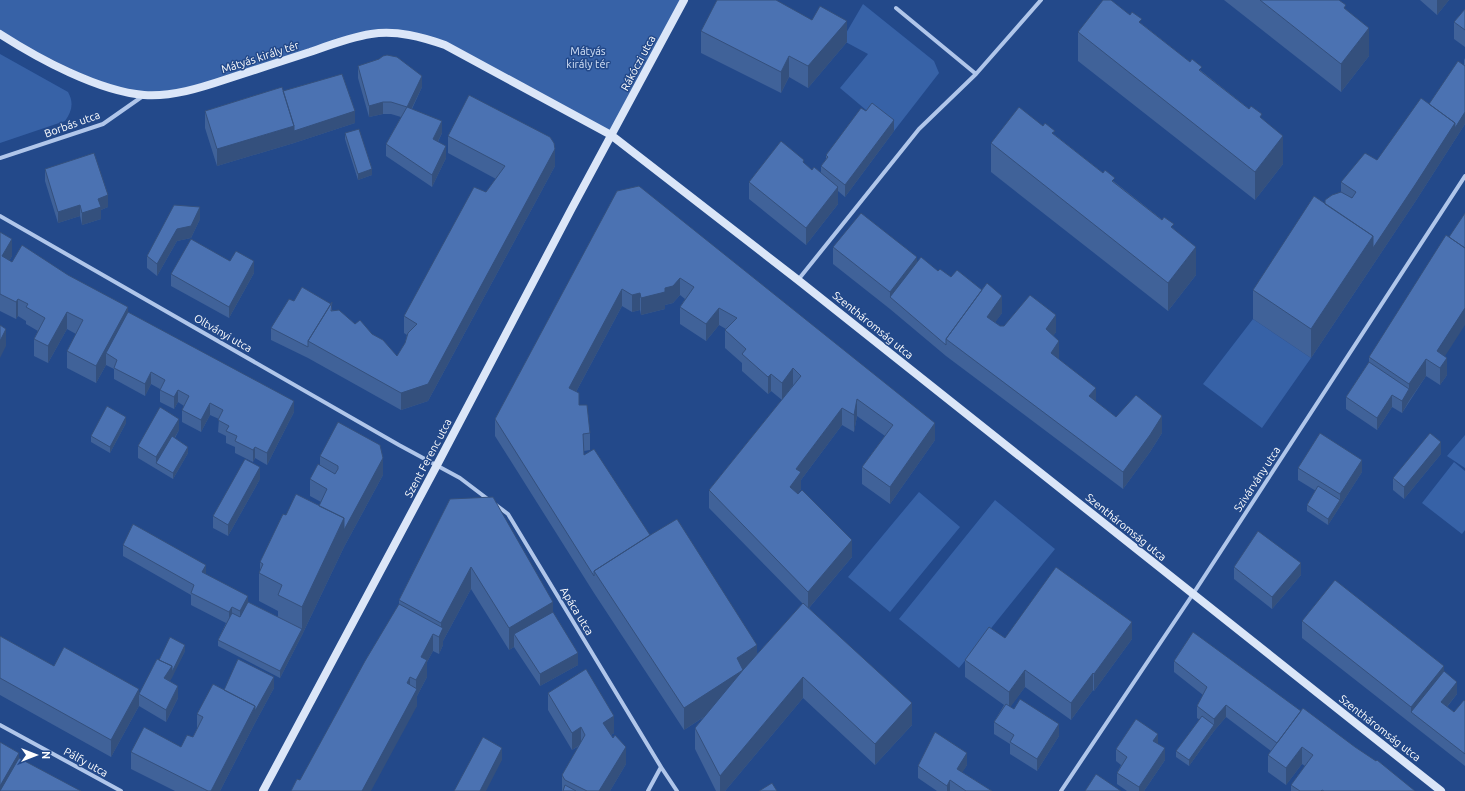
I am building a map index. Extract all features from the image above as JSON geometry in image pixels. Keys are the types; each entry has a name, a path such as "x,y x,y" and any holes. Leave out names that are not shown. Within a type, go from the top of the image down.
{"street":[{"name":"Rákóczi utca","path":"611,135 684,0"},
{"path":"798,280 919,129 976,74 1041,0"},
{"path":"896,8 976,74"},
{"name":"Mátyás király tér","path":"0,34 21,48 75,75 110,88 144,95 170,94 196,90 336,43 372,34 403,34 425,38 445,45 611,135"},
{"name":"Borbás utca","path":"0,158 103,124 144,95"},
{"name":"Szentháromság utca","path":"611,135 798,280 1441,791"},
{"name":"Szent Ferenc utca","path":"263,791 611,135"},
{"name":"Szivárvány utca","path":"1061,791 1193,594 1465,176"},
{"name":"Oltványi utca","path":"0,216 399,445 437,465"},
{"name":"Apáca utca","path":"437,465 460,478 508,514 677,791"},
{"name":"Pálfy utca","path":"0,725 121,791"},
{"path":"648,791 661,767"}],"green space":[{"name":"Mátyás király tér","path":"0,0 684,0 611,135 425,38 372,34 170,94 110,88 0,34"},
{"path":"863,4 934,61 939,73 894,131 840,88 868,54 842,40"},
{"path":"0,54 68,92 72,103 65,121 0,143"},
{"path":"1253,319 1311,358 1262,428 1203,384"},
{"path":"1465,435 1465,468 1447,456"},
{"path":"1454,462 1465,471 1465,530 1462,534 1422,503"},
{"path":"919,492 960,527 890,612 848,577"},
{"path":"995,500 1055,549 959,668 899,619"}],"building":[{"path":"717,0 776,0 812,20 820,6 847,21 808,66 789,56 781,72 701,31"},
{"path":"1103,0 1111,0 1130,15 1132,12 1142,19 1139,22 1190,62 1192,59 1202,67 1199,70 1249,109 1251,106 1262,114 1260,117 1283,136 1255,172 1078,32"},
{"path":"1260,0 1339,0 1346,5 1344,8 1369,28 1341,64"},
{"path":"1465,9 1465,30 1454,22"},
{"path":"387,55 397,57 422,76 407,107 391,102 383,102 369,106 358,66"},
{"path":"1458,61 1465,66 1465,112 1455,128 1455,123 1429,104"},
{"path":"342,74 355,111 294,131 294,126 283,91"},
{"path":"282,87 294,126 217,149 205,111"},
{"path":"469,95 550,137 554,143 555,149 428,384 401,393 308,341 332,302 331,311 339,310 355,324 360,320 372,334 383,340 397,356 405,343 408,333 417,324 404,316 474,187 486,192 505,166 448,136"},
{"path":"1421,98 1455,123 1373,248 1373,236 1325,204 1325,200 1332,195 1341,192 1352,198 1356,192 1341,182 1365,153 1377,160"},
{"path":"872,103 894,120 845,185 821,166 828,157 826,155 861,108 866,111"},
{"path":"407,107 442,121 433,139 446,146 432,175 386,144"},
{"path":"1019,107 1043,126 1045,123 1055,131 1052,133 1103,173 1105,170 1115,178 1112,181 1162,220 1164,217 1174,224 1171,227 1196,247 1168,283 991,143"},
{"path":"359,129 372,169 358,174 345,133"},
{"path":"781,141 804,160 803,162 812,170 814,167 838,187 806,228 749,182"},
{"path":"94,153 108,195 98,199 101,207 82,213 80,205 58,212 45,169"},
{"path":"639,186 935,423 890,487 862,467 893,425 857,399 854,415 842,408 796,469 801,472 790,487 798,494 802,490 852,540 808,592 709,490 801,376 793,368 782,383 771,374 768,377 742,354 746,349 725,330 737,318 719,308 706,324 680,307 694,287 680,278 673,286 665,288 665,292 641,298 640,293 632,295 622,289 569,388 579,393 579,405 587,405 590,433 583,434 584,455 594,449 650,535 594,571 594,576 495,419 617,191"},
{"path":"1314,196 1373,236 1311,329 1253,290"},
{"path":"174,205 200,207 191,226 177,229 157,264 147,256"},
{"path":"861,213 917,257 890,292 833,247"},
{"path":"1465,213 1465,248 1449,237"},
{"path":"0,232 12,239 2,256 12,262 22,245 68,275 128,307 96,366 67,351 83,320 67,312 48,346 34,339 45,318 26,307 28,304 18,299 16,302 0,294"},
{"path":"1446,235 1465,248 1465,308 1437,351 1447,358 1440,368 1426,359 1409,384 1369,357"},
{"path":"191,239 230,261 236,251 254,261 229,307 171,274"},
{"path":"921,257 938,271 940,269 951,277 957,270 982,290 946,339 946,345 890,297"},
{"path":"987,283 1002,296 987,317 1000,326 1004,326 1030,295 1056,315 1046,329 1059,341 1051,353 1096,388 1089,396 1116,417 1136,395 1162,416 1123,472 946,339"},
{"path":"302,287 331,304 308,341 308,347 271,328 289,299 294,301"},
{"path":"128,312 294,401 267,453 255,447 253,450 235,441 237,436 226,431 229,426 218,420 223,410 210,403 201,420 182,410 189,396 178,390 174,397 160,390 165,380 151,372 145,384 114,368 117,360 106,353"},
{"path":"0,325 6,329 0,341"},
{"path":"1369,362 1409,389 1402,401 1392,395 1377,418 1346,397"},
{"path":"107,406 126,417 110,447 91,436"},
{"path":"160,407 179,419 156,457 138,446"},
{"path":"338,422 380,445 383,458 344,530 344,518 319,506 327,489 310,479 318,464 335,474 338,469 338,466 320,456"},
{"path":"1320,433 1362,460 1340,494 1298,468"},
{"path":"1430,433 1441,442 1404,487 1393,478"},
{"path":"172,436 188,447 173,473 156,463"},
{"path":"245,459 260,467 228,525 213,516"},
{"path":"1318,486 1340,500 1328,519 1307,505"},
{"path":"296,494 344,518 302,607 278,595 282,585 259,573 263,564 260,562 283,514 286,515"},
{"path":"493,497 553,602 509,628 471,567 441,623 399,600 450,499"},
{"path":"677,519 757,645 737,658 743,670 684,708 594,571"},
{"path":"133,524 206,565 202,572 248,596 240,611 232,607 229,612 191,593 194,585 123,545"},
{"path":"1258,531 1301,563 1272,597 1234,567"},
{"path":"1056,567 1132,622 1071,703 1025,670 1009,692 965,660 989,627 1005,638"},
{"path":"1335,580 1444,666 1411,707 1302,621"},
{"path":"248,602 302,629 280,671 218,640 232,613 240,617"},
{"path":"803,603 912,703 875,744 803,677 720,776 695,728 743,670"},
{"path":"399,604 443,628 439,637 433,634 421,657 427,660 416,680 410,677 407,683 417,689 362,791 291,791 297,779 300,780 365,661"},
{"path":"553,612 578,653 540,674 514,634"},
{"path":"1193,632 1301,711 1277,743 1226,705 1214,719 1197,706 1207,687 1174,661"},
{"path":"0,636 54,666 64,647 139,689 111,740 0,678"},
{"path":"170,637 185,645 172,672 172,666 159,660"},
{"path":"157,659 172,666 164,678 178,686 166,710 139,694"},
{"path":"238,659 274,677 255,711 255,706 224,690"},
{"path":"586,669 614,716 603,723 613,738 615,735 626,747 599,791 587,791 565,780 562,775 585,735 581,727 572,733 548,693"},
{"path":"1444,671 1457,682 1441,702 1454,712 1464,700 1465,701 1465,754 1411,712"},
{"path":"213,684 255,706 211,791 208,791 131,752 144,727 181,747 187,735 193,737 203,717 197,714"},
{"path":"1020,699 1059,724 1037,759 1010,742 1014,735 994,722 1006,704 1014,709"},
{"path":"1303,708 1355,747 1376,761 1377,760 1415,791 1300,791 1291,785 1313,755 1302,747 1286,768 1268,755"},
{"path":"1202,716 1214,725 1189,760 1176,751"},
{"path":"1136,719 1158,734 1153,741 1165,748 1139,787 1117,773 1127,757 1116,749"},
{"path":"935,732 967,753 957,769 992,791 966,791 950,780 947,786 918,766"},
{"path":"483,737 502,748 480,791 454,791"},
{"path":"0,742 19,753 0,786"},
{"path":"19,758 81,791 0,791"},
{"path":"1096,774 1121,791 1085,791"},
{"path":"772,783 777,791 759,791"},
{"path":"565,785 576,791 563,791"}]}
